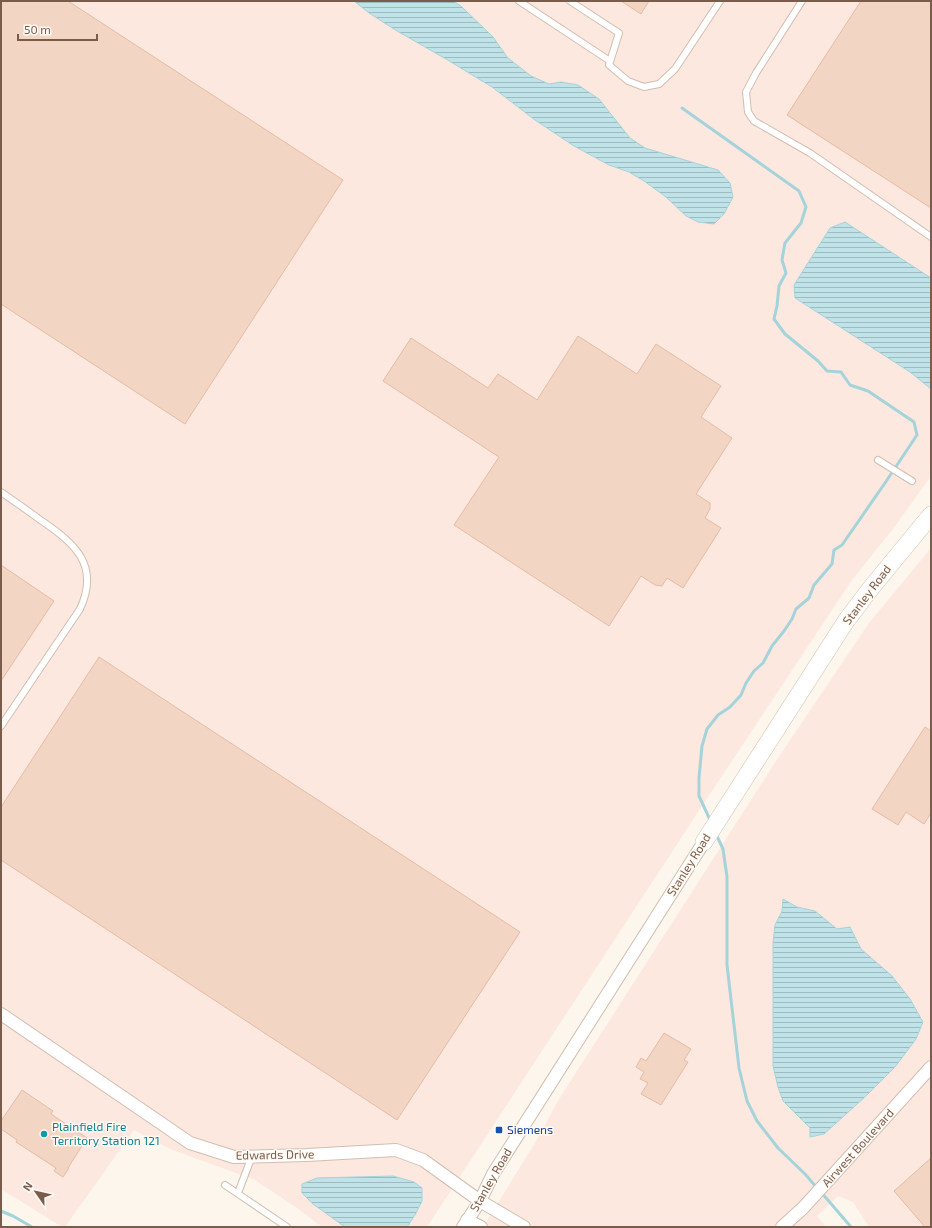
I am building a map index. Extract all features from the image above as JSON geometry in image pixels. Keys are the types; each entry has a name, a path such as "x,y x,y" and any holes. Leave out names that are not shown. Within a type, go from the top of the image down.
{"street":[{"name":"Stanley Road","path":"465,1224 480,1201 493,1174 722,812 846,621 870,588 931,515"},
{"name":"Edwards Drive","path":"1,1014 190,1142 234,1156 307,1155 396,1150 423,1160 480,1201"},
{"name":"Airwest Boulevard","path":"782,1227 803,1208 931,1067"},
{"path":"480,1201 524,1227"},
{"path":"465,1224 481,1227"}],"lane":[{"path":"519,1 610,61"},
{"path":"570,1 618,32 608,65 628,81 644,87 659,84 675,69 720,1"},
{"path":"802,1 756,73 746,92 748,112 754,121 810,153 931,237"},
{"path":"878,460 912,481"},
{"path":"1,492 55,530 72,544 79,552 84,562 87,576 84,599 80,609 1,726"},
{"path":"238,1193 252,1156"},
{"path":"225,1185 287,1227"}],"shaded area":[{"path":"1,1 931,1 931,476 893,529 852,580 702,806 427,1227 322,1227 255,1180 170,1149 134,1130 65,1227 62,1227 1,1189"},
{"path":"931,548 931,1227 869,1227 853,1202 838,1196 817,1216 826,1227 483,1227 535,1143 559,1099 778,758 869,623"}],"water":[{"path":"354,1 454,1 493,37 508,58 531,76 549,84 561,82 578,85 599,99 630,138 645,148 718,170 730,183 733,197 724,214 714,224 698,222 686,216 666,197 644,181 629,172 609,165 574,146 535,120 492,87 397,31 369,13"},
{"path":"845,222 931,278 931,389 910,372 795,298 794,285 830,228"},
{"path":"783,899 797,907 815,911 837,929 850,927 861,949 892,976 910,999 923,1022 916,1039 895,1067 824,1134 810,1137 810,1128 783,1101 773,1066 773,943 775,925 782,911"},
{"path":"393,1176 414,1182 422,1188 422,1201 407,1227 345,1227 313,1204 302,1193 302,1184 317,1178"}],"building":[{"path":"1,1 68,1 343,180 185,424 1,304"},
{"path":"621,1 649,1 641,14"},
{"path":"861,1 931,1 931,208 787,115"},
{"path":"578,336 637,374 656,344 721,386 701,417 732,438 696,494 710,503 710,509 705,518 721,528 683,588 667,578 662,586 655,585 641,576 609,626 454,525 499,457 383,381 411,338 488,388 498,374 537,400"},
{"path":"1,565 54,601 1,681"},
{"path":"99,657 520,932 397,1120 1,860 1,807"},
{"path":"925,727 931,731 931,813 924,824 906,812 898,825 872,809"},
{"path":"664,1033 691,1049 684,1060 688,1062 661,1105 641,1094 648,1083 640,1079 644,1072 636,1067 641,1058 646,1061"},
{"name":"Plainfield Fire Territory Station 121","path":"22,1090 53,1111 51,1114 87,1138 63,1177 54,1171 56,1168 16,1142 17,1140 1,1129 1,1121"},
{"path":"931,1158 931,1227 925,1227 894,1191"}],"waterway":[{"path":"682,108 799,191 806,207 801,223 785,243 782,260 786,273 779,286 774,319 785,334 818,361 827,371 841,372 850,385 868,391 914,422 917,435 842,545 834,550 832,564 814,585 809,598 796,609 792,619 772,646 763,663 754,671 746,683 741,695 730,707 718,715 707,729 702,746 699,796 711,822"},
{"path":"716,834 723,849 727,877 727,965 739,1068 747,1101 757,1121 778,1148 817,1188"},
{"path":"821,1192 851,1227"},
{"path":"1,1211 32,1227"}],"place":[{"name":"Siemens","path":"499,1130"},
{"name":"Plainfield Fire Territory Station 121","path":"44,1134"}]}
